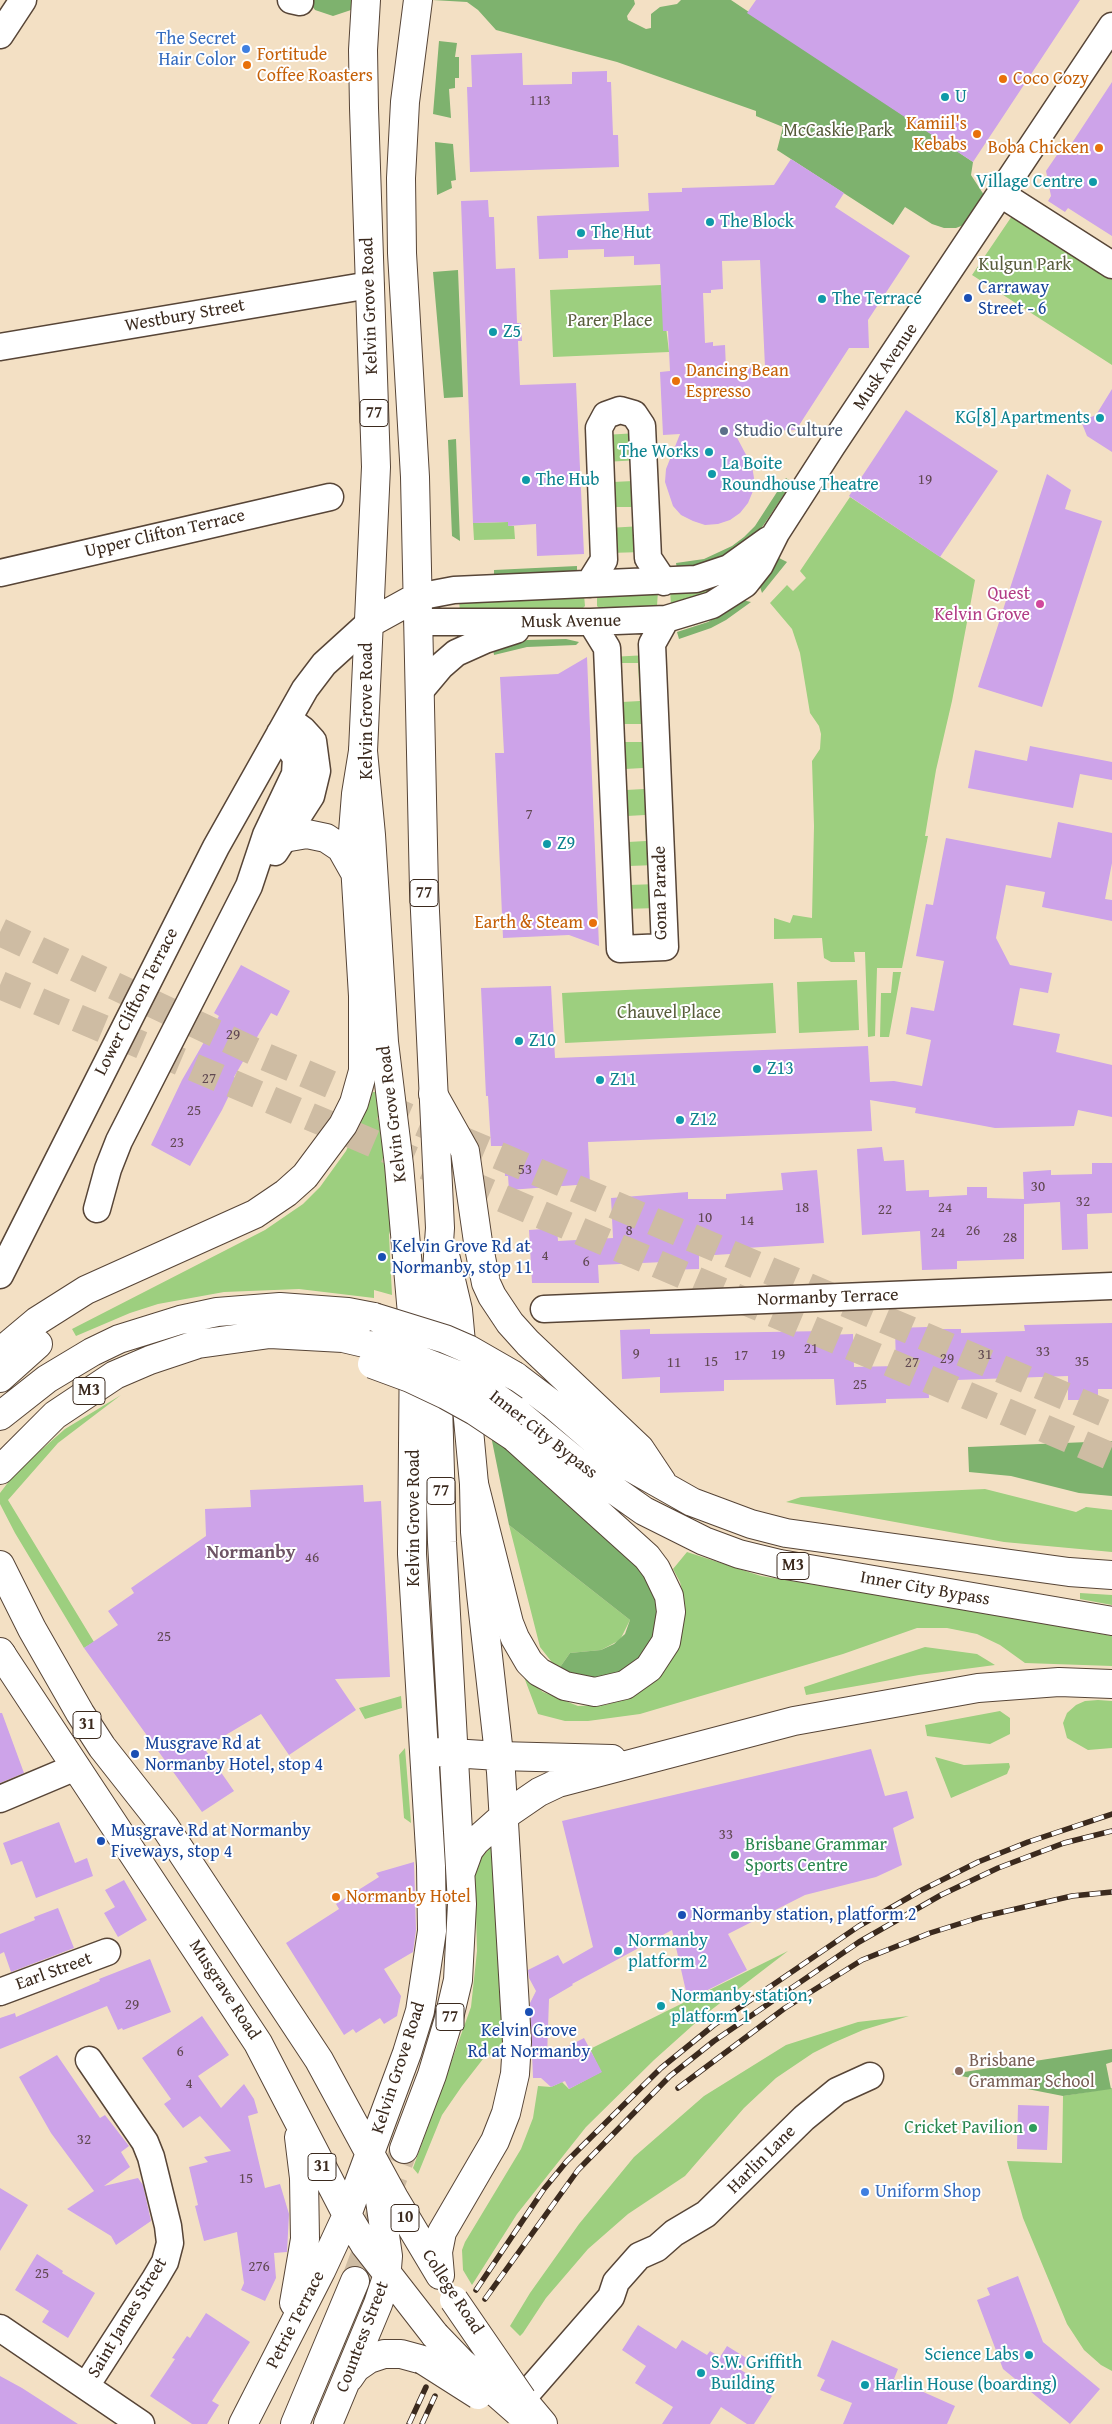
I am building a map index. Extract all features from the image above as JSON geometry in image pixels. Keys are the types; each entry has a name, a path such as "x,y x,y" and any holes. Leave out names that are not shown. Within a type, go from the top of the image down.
{"main road":[{"name":"Kelvin Grove Road","path":"347,2215 372,2155 420,2011 428,1972 432,1930 432,1897 412,1554 414,1402 412,1295 400,1165 384,1042 372,835 363,750 376,467 363,50 366,0"},
{"name":"Kelvin Grove Road","path":"404,2149 434,2066 458,1980 461,1940 460,1878 442,1542 435,1299 440,1228 424,890 415,477 402,253 401,178 406,94 418,0"},
{"path":"368,624 418,609"},
{"path":"0,1352 37,1321 86,1290 239,1223 286,1193 306,1176 331,1145 354,1103 363,1071 363,996 354,871 354,813 363,750"},
{"path":"284,838 307,834 326,838 342,848 354,871"},
{"path":"433,1094 465,1151 483,1271 489,1289 500,1310 528,1343 640,1449 667,1489"},
{"path":"0,1378 25,1354 75,1318 110,1298 222,1243 239,1223"},
{"name":"Kelvin Grove Road","path":"440,1228 458,1310 474,1484 475,1532 504,1816 508,1918 516,2020 515,2074 510,2101 495,2141 442,2232 438,2252 440,2276"},
{"path":"0,1385 72,1341 157,1310 214,1301 252,1308"},
{"name":"Inner City Bypass","path":"0,1416 25,1395 71,1363 119,1339 180,1320 217,1312 252,1308 316,1308 374,1317 445,1339 515,1376 552,1404 609,1453 667,1489 720,1514 786,1533 1043,1568 1112,1575"},
{"name":"Inner City Bypass","path":"0,1470 39,1429 80,1397 115,1375 150,1360 198,1344 270,1334 342,1338 372,1355 404,1354 458,1375 484,1389 514,1410 617,1493 676,1528 731,1551 780,1564 1112,1621"},
{"path":"372,1355 410,1378 446,1395 481,1415 514,1438 640,1551 656,1569 669,1596 671,1612 666,1642 650,1668 624,1685 595,1692 565,1686 539,1672 529,1662 515,1638 510,1623 474,1484"},
{"name":"31","path":"0,1565 32,1629 80,1713 102,1747 165,1827 195,1871 319,2060 372,2155"},
{"name":"Musgrave Road","path":"1,1654 240,2013 274,2070 347,2215 387,2274 435,2335"},
{"path":"460,1878 463,1864 473,1845 504,1816 539,1792 558,1783 794,1722 943,1694 1021,1684 1112,1684"},
{"path":"424,1752 646,1760"},
{"path":"288,2334 305,2239 304,2178 297,2119"},
{"name":"Countess Street","path":"328,2424 378,2304 387,2274 388,2256 372,2155"},
{"name":"College Road","path":"372,2155 522,2416"},
{"name":"Petrie Terrace","path":"243,2424 321,2271 347,2215"},
{"name":"Countess Street","path":"295,2424 355,2281"},
{"name":"College Road","path":"435,2335 461,2362 522,2416 544,2424"},
{"path":"347,2382 356,2368 369,2359 384,2354 401,2354 422,2360 522,2416"}],"street":[{"path":"0,35 22,0"},
{"name":"Musk Avenue","path":"418,609 549,622 666,619 712,605 735,592 757,569 776,533 1112,26"},
{"path":"1001,194 1112,265"},
{"name":"Westbury Street","path":"0,347 370,286"},
{"path":"589,584 604,560 599,428 606,415 620,410 634,414 642,426 648,558 664,582"},
{"name":"Upper Clifton Terrace","path":"0,573 330,497"},
{"name":"Musk Avenue","path":"418,609 445,591 696,580 720,573 744,560 776,533"},
{"name":"Gona Parade","path":"590,622 607,648 620,949 665,947 652,644 666,619"},
{"path":"420,691 445,662 463,649 497,636 549,622"},
{"name":"Lower Clifton Terrace","path":"0,1275 216,847 304,690 324,664 368,624"},
{"path":"249,886 284,838 311,796 317,771 313,741 303,730 284,726"},
{"path":"97,1209 108,1169 119,1142 249,886 266,835 296,770 294,755 284,726"},
{"name":"Normanby Terrace","path":"544,1309 1112,1286"},
{"path":"0,1799 76,1767"},
{"name":"Earl Street","path":"0,1992 107,1952"},
{"name":"Saint James Street","path":"86,2386 160,2270 170,2243 160,2192 145,2142 89,2060"},
{"name":"Harlin Lane","path":"522,2416 611,2297 626,2290 649,2263 657,2248 674,2233 706,2214 718,2204 784,2138 830,2097 853,2082 870,2076"},
{"path":"0,2328 141,2424"}],"green space":[{"path":"308,0 367,0 351,10 333,16 315,10"},
{"name":"McCaskie Park","path":"432,0 634,0 635,4 627,16 628,20 646,29 651,28 651,14 660,7 677,4 681,0 731,0 973,162 971,175 984,195 969,223 956,228 944,228 932,224 905,207 893,225 777,150 783,127 756,116 756,111 617,62 496,30 478,10 467,2"},
{"path":"439,41 457,43 455,57 459,57 459,78 455,78 455,88 449,89 451,118 433,114"},
{"path":"435,142 453,144 456,180 451,181 452,188 437,195"},
{"name":"Kulgun Park","path":"1014,213 1112,277 1112,365 972,275"},
{"path":"458,270 463,397 444,398 433,272"},
{"name":"Parer Place","path":"661,285 669,352 553,357 550,290"},
{"path":"638,433 639,460 605,462 604,435"},
{"path":"456,439 460,541 452,536 448,440"},
{"path":"786,478 792,482 769,517 760,530 735,552 706,565 677,569 676,563 704,559 732,546 744,537 755,526"},
{"path":"633,481 634,507 614,507 613,482"},
{"path":"850,497 975,580 952,701 936,770 925,836 928,836 902,968 877,968 875,1036 868,1037 865,952 854,952 855,962 831,962 824,958 822,938 774,939 774,918 790,923 793,915 812,918 814,826 812,761 820,749 821,734 819,726 810,713 800,653 792,629 770,603 787,585 793,591 806,578 800,571"},
{"path":"508,522 508,526 514,526 515,539 474,540 473,523"},
{"path":"642,526 643,552 609,553 608,528"},
{"path":"779,558 787,562 762,593 759,584"},
{"path":"577,566 577,573 494,576 494,570"},
{"path":"719,584 731,586 671,604 670,591"},
{"path":"658,591 657,606 599,608 597,606 597,594"},
{"path":"584,595 585,606 582,609 464,614 460,612 459,600"},
{"path":"742,600 751,602 711,628 679,639 677,632 708,622"},
{"path":"566,639 579,642 576,645 527,647 494,655 493,649 527,640"},
{"path":"647,655 656,865 629,866 611,657","holes":["620,663 638,663 640,701 622,702","623,724 641,724 642,742 624,742","643,768 644,789 626,790 625,769","645,815 646,841 628,842 627,816"]},
{"path":"658,884 658,908 623,909 628,885"},
{"path":"893,972 901,972 889,1037 880,1037 881,993 891,993"},
{"path":"857,980 859,1030 799,1033 797,982"},
{"name":"Chauvel Place","path":"773,983 776,1033 565,1043 562,993"},
{"path":"369,1092 375,1092 383,1115 396,1207 389,1235 392,1295 374,1290 374,1298 299,1289 224,1292 158,1304 130,1313 76,1336 72,1329 265,1230 303,1204 320,1187 346,1151 364,1113"},
{"path":"121,1395 58,1443 8,1500 94,1642 84,1648 15,1533 0,1504 0,1493 16,1472 65,1429"},
{"path":"490,1431 639,1564 659,1599 656,1638 632,1669 594,1682 558,1670 570,1653 601,1650 614,1644 625,1634 630,1620 509,1525"},
{"path":"1112,1441 1112,1496 1079,1493 1011,1476 969,1472 968,1447"},
{"path":"985,1489 1076,1512 1086,1507 1112,1510 1112,1552 1004,1542 786,1502 801,1497"},
{"path":"509,1525 630,1620 620,1640 601,1650 570,1653 558,1670 540,1647"},
{"path":"687,1552 761,1576 952,1607 1112,1636 1112,1666 1025,1663 1000,1645 977,1634 947,1628 917,1628 843,1654 640,1714 588,1721 565,1721 538,1714 524,1677 543,1692 578,1706 605,1705 626,1699 651,1684 668,1662 680,1629 684,1598 680,1582 673,1569"},
{"path":"1080,1593 1112,1595 1112,1605 1080,1599"},
{"path":"925,1647 977,1654 995,1665 919,1675 806,1695 804,1687"},
{"path":"401,1696 402,1708 365,1719 359,1708"},
{"path":"1085,1701 1112,1701 1112,1748 1088,1750 1067,1738 1063,1723 1067,1713 1076,1705"},
{"path":"1000,1711 1010,1718 1010,1734 990,1744 927,1736 925,1725"},
{"path":"405,1748 411,1823 404,1818 399,1755"},
{"path":"935,1757 964,1765 1009,1763 1010,1767 1007,1774 951,1798"},
{"path":"493,1845 504,2049 483,2059 442,2115 418,2174 413,2168 471,2007 477,1951 475,1876 482,1857"},
{"path":"788,1951 702,2017 654,2060 586,2127 517,2214 472,2285 463,2270 462,2250 521,2149 533,2118 538,2086 551,2087 562,2082 569,2089 601,2072 590,2049"},
{"path":"909,2016 863,2030 833,2043 813,2053 776,2078 744,2108 685,2176 628,2214 588,2249 546,2298 520,2336 510,2326 530,2293 579,2224 634,2157 704,2096 786,2045 858,2022"},
{"path":"1112,2049 1112,2062 1106,2064 1111,2089 1063,2096 951,2074"},
{"path":"1112,2088 1112,2371 1101,2365 1084,2350 1067,2324 1023,2218 1007,2161 1062,2163 1063,2096"}],"building":[{"name":"U","path":"756,0 1080,0 973,162 747,13"},
{"path":"522,53 523,85 572,84 572,72 607,71 607,82 611,82 613,135 618,135 619,167 470,172 467,87 472,87 471,55"},
{"name":"Village Centre","path":"1112,82 1112,236 1068,208 1065,212 1048,201 1051,196 1046,171 1063,146 1068,149"},
{"path":"791,159 844,193 835,207 910,256 868,320 869,348 849,348 796,430 734,432 752,466 754,478 753,491 748,503 740,513 730,520 718,524 705,525 681,515 673,506 665,482 666,469 680,434 663,435 660,372 670,371 668,331 663,331 660,264 634,265 634,256 604,257 604,249 568,250 568,258 539,259 537,216 649,211 648,193 682,192 682,188 774,185","holes":["760,260 765,367 726,369 725,345 713,346 713,342 705,343 703,293 711,293 711,290 723,289 722,261"]},
{"name":"The Hub","path":"488,200 489,217 494,217 496,269 515,268 517,323 521,323 522,341 518,341 520,385 576,383 584,554 537,556 536,524 508,526 508,522 473,523 461,201"},
{"name":"KG[8] Apartments","path":"1112,389 1112,452 1087,436 1081,421 1096,415"},
{"path":"906,410 998,471 940,557 849,496"},
{"name":"Quest Kelvin Grove","path":"1047,474 1071,490 1065,509 1102,521 1042,707 978,687"},
{"name":"Z9","path":"587,657 599,946 569,935 503,938 495,753 504,753 500,677 558,674"},
{"path":"1030,746 1112,762 1112,780 1080,774 1073,808 968,788 975,750 1027,761"},
{"path":"1058,822 1112,833 1112,863 1105,899 1112,900 1112,921 1042,907 1045,892 1006,885 996,938 1010,965 1052,973 1048,993 1020,988 1013,1025 1060,1034 1056,1052 1112,1065 1112,1117 1078,1110 1074,1126 995,1128 915,1113 916,1108 870,1100 872,1131 588,1142 590,1184 509,1190 508,1176 505,1176 504,1146 491,1146 488,1096 486,1096 481,988 551,986 555,1058 868,1046 870,1082 894,1081 922,1086 931,1040 906,1034 911,1007 934,1011 944,961 916,956 926,904 933,905 946,838 1051,858"},
{"path":"241,965 290,991 277,1016 271,1013 234,1077 237,1079 222,1110 190,1166 151,1145 182,1080 219,1016 214,1013"},
{"path":"882,1147 884,1161 904,1160 906,1191 929,1190 929,1197 967,1195 967,1187 987,1187 987,1198 1024,1199 1023,1172 1051,1170 1051,1175 1092,1174 1092,1163 1112,1163 1112,1213 1087,1214 1088,1249 1062,1250 1060,1202 1024,1204 1024,1259 957,1261 957,1269 922,1270 920,1231 862,1235 857,1149"},
{"path":"817,1170 824,1243 746,1248 746,1253 699,1256 699,1269 664,1270 664,1262 598,1265 599,1283 532,1283 529,1230 557,1228 558,1241 613,1238 611,1198 688,1192 688,1199 726,1199 726,1194 783,1190 781,1173"},
{"path":"1112,1323 1112,1389 1098,1389 1098,1400 1068,1400 1068,1376 928,1381 929,1398 886,1399 886,1403 836,1405 834,1379 724,1380 724,1391 660,1393 660,1377 622,1379 620,1330 650,1329 650,1334 825,1331 825,1335 853,1334 854,1367 896,1366 895,1328 961,1329 961,1333 1025,1331 1024,1325"},
{"path":"363,1485 364,1502 381,1501 390,1677 335,1679 356,1710 289,1755 261,1714 204,1748 234,1791 202,1812 84,1648 118,1625 108,1611 134,1593 131,1588 206,1536 205,1509 251,1507 250,1490"},
{"path":"0,1713 2,1713 24,1773 0,1783"},
{"name":"Brisbane Grammar Sports Centre","path":"871,1749 885,1796 907,1791 914,1818 893,1828 902,1865 876,1877 805,1895 728,1934 747,1970 688,2000 672,1930 572,1984 549,1999 547,2057 584,2038 602,2072 569,2089 565,2081 551,2087 541,2078 533,2078 530,2003 536,1991 529,1978 528,1970 558,1955 563,1964 593,1947 562,1821"},
{"path":"59,1822 75,1863 87,1858 93,1876 36,1898 22,1861 11,1865 3,1843"},
{"path":"414,1862 416,1930 413,1952 384,1969 401,1996 397,2016 384,2024 380,2018 356,2033 353,2029 344,2035 286,1943 339,1909 336,1904 379,1877 376,1873"},
{"path":"124,1880 147,1920 118,1937 104,1913 115,1907 105,1890"},
{"path":"58,1908 74,1948 11,1972 4,1952 0,1954 0,1934 35,1920 34,1917"},
{"path":"150,1959 171,2012 123,2030 122,2028 118,2030 107,2006 0,2049 0,2018 15,2013 16,2017 100,1981 99,1979"},
{"path":"202,2016 229,2055 198,2076 221,2108 244,2084 254,2099 258,2113 248,2116 265,2188 280,2184 289,2214 287,2252 274,2253 276,2278 265,2301 241,2290 244,2283 237,2232 204,2241 195,2206 198,2205 189,2167 208,2162 204,2157 231,2151 200,2116 183,2128 164,2104 171,2099 142,2058"},
{"path":"57,2055 100,2118 105,2115 129,2146 121,2152 130,2167 104,2186 138,2178 143,2185 151,2221 116,2245 111,2236 67,2209 94,2191 51,2133 19,2077"},
{"name":"Cricket Pavilion","path":"1018,2105 1049,2106 1047,2150 1017,2149"},
{"path":"0,2188 28,2205 0,2251"},
{"path":"37,2254 63,2271 62,2273 95,2293 68,2338 42,2322 49,2311 15,2290"},
{"name":"Science Labs","path":"1018,2276 1043,2342 1100,2389 1070,2424 1003,2369 977,2300 990,2295 987,2288"},
{"path":"206,2313 250,2342 212,2401 219,2405 207,2424 192,2424 150,2396 175,2359 172,2358 187,2336 190,2338"},
{"name":"S.W. Griffith Building","path":"638,2325 676,2349 682,2340 707,2355 710,2351 720,2357 727,2346 748,2359 741,2370 752,2377 749,2381 772,2396 754,2424 747,2424 721,2407 710,2424 662,2424 673,2407 635,2383 646,2366 622,2350"},
{"name":"Harlin House (boarding)","path":"832,2340 898,2369 894,2379 955,2406 947,2424 843,2424 852,2403 820,2390 825,2380 817,2376"},
{"path":"0,2376 22,2388 78,2424 0,2424"}],"tunnel":[{"path":"0,932 266,1057 1112,1416"},
{"path":"0,985 1112,1457"},
{"path":"355,2281 404,2149"}],"railway":[{"path":"476,2290 544,2189 567,2161 661,2068 714,2025 859,1926 920,1891 978,1862 1028,1842 1112,1814"},
{"path":"485,2299 578,2170 670,2076 714,2041 859,1942 941,1895 998,1868 1064,1843 1112,1831"},
{"path":"678,2088 785,2008 862,1960 930,1933 981,1917 1072,1896 1112,1892"},
{"path":"409,2424 426,2387"},
{"path":"422,2424 435,2396"}],"place":[{"name":"The Secret Hair Color","path":"246,49"},
{"name":"Fortitude Coffee Roasters","path":"247,65"},
{"name":"Coco Cozy","path":"1003,79"},
{"name":"U","path":"945,97"},
{"name":"Kamiil's Kebabs","path":"977,134"},
{"name":"Boba Chicken","path":"1099,148"},
{"name":"Village Centre","path":"1093,182"},
{"name":"The Block","path":"710,222"},
{"name":"The Hut","path":"581,233"},
{"name":"Carraway Street - 6","path":"968,298"},
{"name":"The Terrace","path":"822,299"},
{"name":"Z5","path":"493,332"},
{"name":"Dancing Bean Espresso","path":"676,381"},
{"name":"KG[8] Apartments","path":"1100,418"},
{"name":"Studio Culture","path":"724,431"},
{"name":"The Works","path":"709,452"},
{"name":"La Boite Roundhouse Theatre","path":"712,474"},
{"name":"The Hub","path":"526,480"},
{"name":"Quest Kelvin Grove","path":"1040,604"},
{"name":"Z9","path":"547,844"},
{"name":"Earth & Steam","path":"593,923"},
{"name":"Z10","path":"519,1041"},
{"name":"Z13","path":"757,1069"},
{"name":"Z11","path":"600,1080"},
{"name":"Z12","path":"680,1120"},
{"name":"Kelvin Grove Rd at Normanby, stop 11","path":"382,1257"},
{"name":"Musgrave Rd at Normanby Hotel, stop 4","path":"135,1754"},
{"name":"Musgrave Rd at Normanby Fiveways, stop 4","path":"101,1841"},
{"name":"Brisbane Grammar Sports Centre","path":"735,1855"},
{"name":"Normanby Hotel","path":"336,1897"},
{"name":"Normanby station, platform 2","path":"682,1915"},
{"name":"Normanby platform 2","path":"618,1951"},
{"name":"Normanby station, platform 1","path":"661,2006"},
{"name":"Kelvin Grove Rd at Normanby","path":"529,2012"},
{"name":"Brisbane Grammar School","path":"959,2071"},
{"name":"Cricket Pavilion","path":"1033,2128"},
{"name":"Uniform Shop","path":"865,2192"},
{"name":"Science Labs","path":"1029,2355"},
{"name":"S.W. Griffith Building","path":"701,2373"},
{"name":"Harlin House (boarding)","path":"865,2385"}],"district":[{"name":"Normanby","path":"251,1553"}]}
